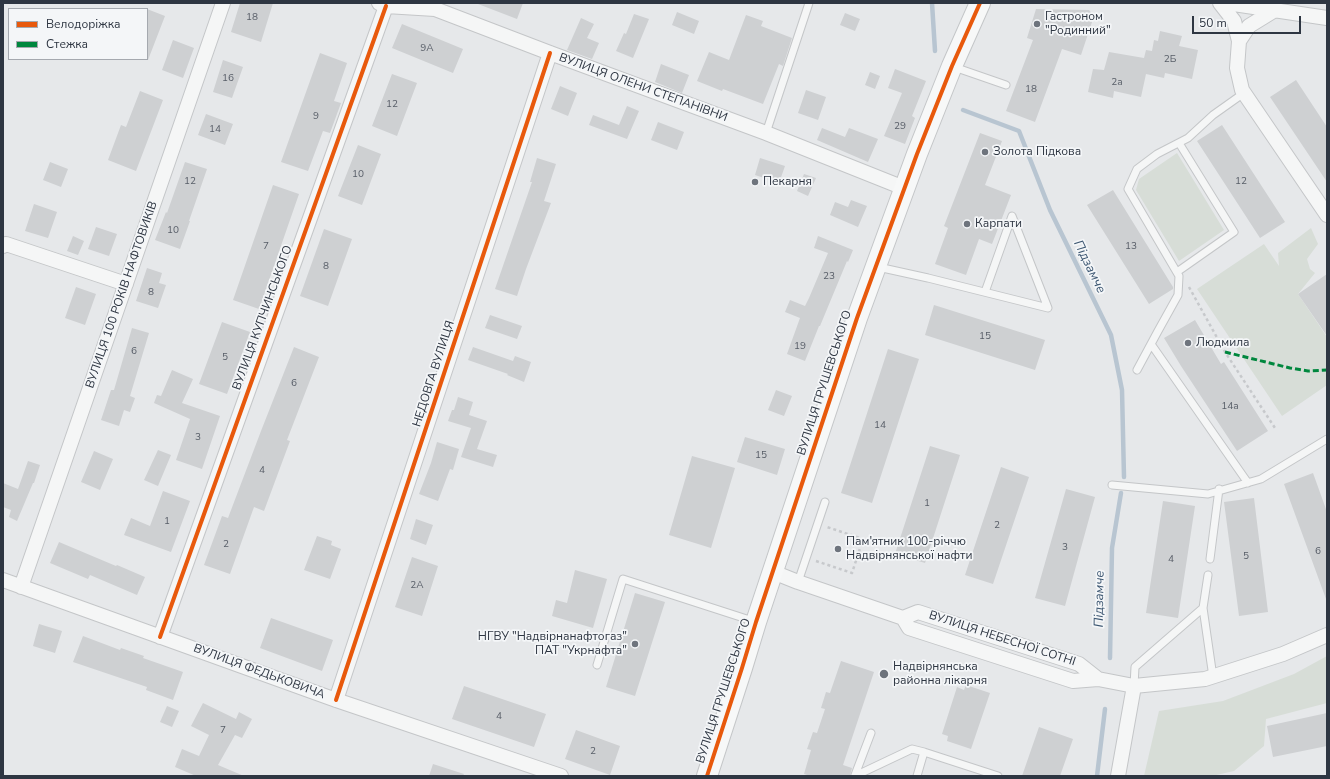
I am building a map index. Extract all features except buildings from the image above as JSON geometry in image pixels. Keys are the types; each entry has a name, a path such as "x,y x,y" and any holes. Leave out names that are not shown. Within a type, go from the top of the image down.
{"street":[{"name":"ВУЛИЦЯ 100 РОКІВ НАФТОВИКІВ","path":"21,587 223,3"},
{"path":"1220,3 1234,20 1239,41 1237,68 1242,90 1327,215"},
{"path":"1227,3 1327,18"},
{"name":"ВУЛИЦЯ ОЛЕНИ СТЕПАНІВНИ","path":"382,4 436,6 550,53 766,133 904,188"},
{"name":"ВУЛИЦЯ КУПЧИНСЬКОГО","path":"160,637 382,4"},
{"name":"ВУЛИЦЯ ГРУШЕВСЬКОГО","path":"707,776 756,622 855,326 904,188 952,66 979,4"},
{"path":"1239,41 1249,26 1275,10"},
{"name":"НЕДОВГА ВУЛИЦЯ","path":"336,700 550,53"},
{"path":"3,246 6,244 126,284"},
{"name":"ВУЛИЦЯ НЕБЕСНОЇ СОТНІ","path":"773,572 903,618 909,628 1073,681 1098,679 1134,686 1205,679 1283,654 1327,635"},
{"name":"ВУЛИЦЯ ФЕДЬКОВИЧА","path":"3,580 336,700 561,776"},
{"path":"1118,776 1134,686"}],"lane":[{"path":"766,133 809,3"},
{"path":"952,66 1006,85"},
{"path":"1137,370 1178,295 1179,276 1128,190 1137,168 1157,154 1188,138 1213,115 1244,93"},
{"path":"1177,272 1234,232 1179,143"},
{"path":"876,267 1048,308 1012,216 984,292"},
{"path":"1150,344 1248,483"},
{"path":"1112,485 1208,494 1261,479 1327,440"},
{"path":"1210,559 1218,490"},
{"path":"798,582 825,502"},
{"path":"1208,575 1203,608 1213,677"},
{"path":"597,664 623,578 756,622"},
{"path":"1134,686 1135,667 1203,608"},
{"path":"855,775 871,733"},
{"path":"855,775 912,749 998,776"},
{"path":"917,776 924,752"},
{"path":"860,762 875,766"}],"path":[{"path":"1177,272 1190,289 1225,352 1275,428"},
{"path":"807,557 852,573 864,539 825,527"}],"shaded area":[{"path":"1177,153 1224,230 1179,261 1136,190 1139,179"},
{"path":"1311,228 1318,244 1307,259 1310,269 1315,273 1298,294 1327,337 1327,385 1282,416 1197,289 1264,244 1279,266 1278,253"},
{"path":"1327,656 1327,703 1266,719 1264,746 1234,771 1212,776 1144,776 1159,711 1223,701 1294,674"}],"waterway":[{"name":"Підзамче","path":"932,3 935,51"},
{"name":"Підзамче","path":"963,110 1019,131 1050,210 1111,335 1122,390 1124,477"},
{"name":"Підзамче","path":"1110,658 1112,548 1121,493"},
{"name":"Підзамче","path":"1097,776 1105,709"}],"marked path":[{"path":"1225,352 1290,368 1308,371 1327,370"}],"cycle path":[{"path":"707,776 756,622 857,318 917,154 952,66 980,3"},
{"path":"160,637 386,6"},
{"path":"336,700 550,53"}],"place":[{"name":"Гастроном \"Родинний\"","path":"1037,24"},
{"name":"Золота Підкова","path":"985,152"},
{"name":"Пекарня","path":"755,182"},
{"name":"Карпати","path":"967,224"},
{"name":"Людмила","path":"1188,343"},
{"name":"Пам'ятник 100-річчю Надвірнянської нафти","path":"838,549"},
{"name":"НГВУ \"Надвірнанафтогаз\" ПАТ \"Укрнафта\"","path":"635,644"},
{"name":"Надвірнянська районна лікарня","path":"884,674"}]}
